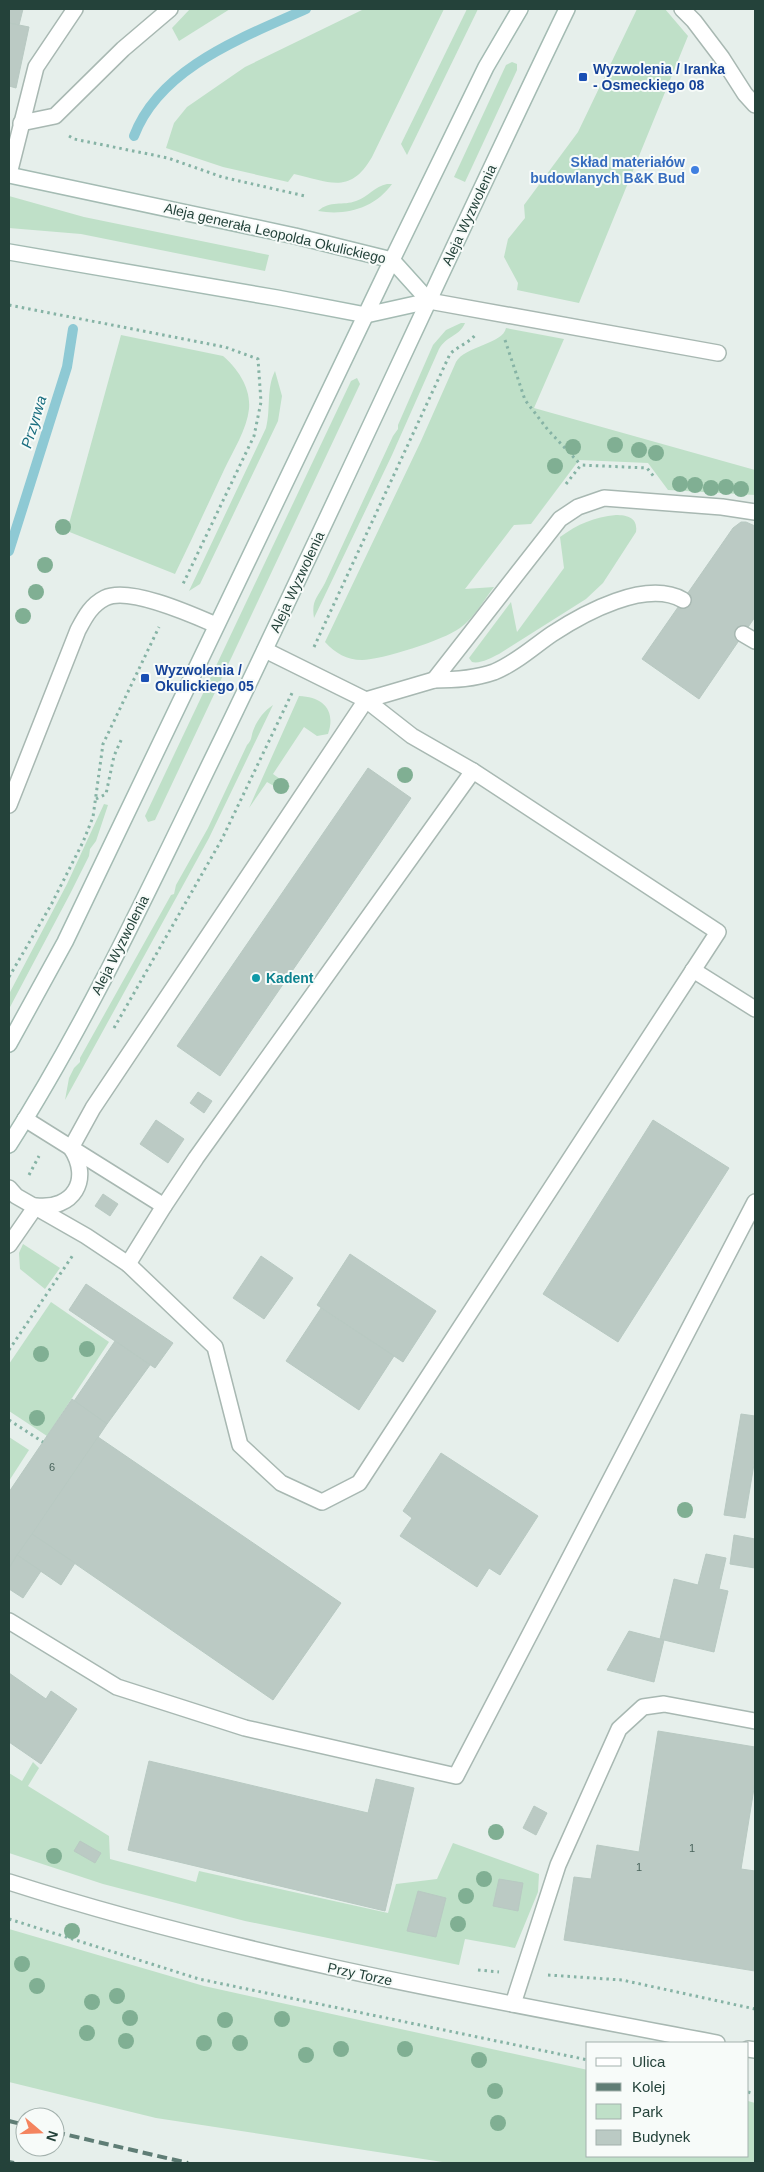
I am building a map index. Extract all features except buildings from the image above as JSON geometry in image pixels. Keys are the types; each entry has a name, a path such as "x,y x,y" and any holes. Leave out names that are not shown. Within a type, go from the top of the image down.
{"main road":[{"path":"9,174 36,68 75,9"},
{"path":"21,123 54,116 124,49 170,9"},
{"path":"9,1044 65,942 216,624 486,67 520,9"},
{"name":"Aleja Wyzwolenia","path":"9,1145 94,997 265,650 567,9"},
{"path":"682,9 694,20 745,94 755,105"},
{"name":"Aleja generała Leopolda Okulickiego","path":"9,174 295,236 392,260 429,301"},
{"path":"9,252 366,315 429,301 718,353"},
{"path":"434,680 560,519 578,507 604,498 722,507 755,512"},
{"path":"70,1148 93,1108 366,700 434,680 466,679 494,672 515,661 574,621 628,598 650,592 673,595 683,600"},
{"path":"9,805 78,630 90,609 107,597 126,596 172,606 216,624"},
{"path":"12,1192 86,1236 128,1264 215,1347 240,1445 281,1483 322,1502 359,1483 718,932 473,771 409,734 366,700 265,650"},
{"path":"128,1264 164,1206 473,771"},
{"path":"693,970 755,1009"},
{"path":"25,1119 164,1206"},
{"path":"36,1206 47,1208 59,1205 75,1190 80,1168 77,1157 70,1148"},
{"path":"9,1621 117,1687 245,1728 456,1776 755,1202"},
{"path":"9,1245 36,1206"},
{"path":"513,2004 558,1865 619,1729 643,1707 664,1704 755,1721"},
{"name":"Przy Torze","path":"9,1882 163,1928 260,1952 410,1985 712,2042"}],"path":[{"path":"66,135 74,139 168,158 222,177 305,196"},
{"path":"9,305 225,347 258,359 261,402 254,436 103,744 93,817 83,842 51,906 9,977"},
{"path":"110,1036 222,839 450,354 471,340 478,329"},
{"path":"503,334 525,400 548,430 581,465"},
{"path":"95,800 106,794 114,756 122,738"},
{"path":"12,1192 51,1136"},
{"path":"9,1350 86,1236"},
{"path":"9,1420 42,1442"},
{"path":"9,1919 200,1979 586,2060"},
{"path":"470,1970 622,1980 755,2009"}],"green space":[{"path":"190,9 230,9 179,41 172,28"},
{"path":"364,9 444,9 372,157 356,177 338,183 294,174 288,182 223,167 166,148 174,123 187,107 245,67"},
{"path":"467,9 478,9 407,155 401,144"},
{"path":"637,9 665,9 688,36 579,303 517,290 518,283 504,257 508,239 525,218 524,205 578,132"},
{"path":"512,62 517,64 517,70 465,182 454,177 506,65"},
{"path":"387,184 392,184 377,199 359,208 339,212 318,211 332,204 356,201"},
{"path":"9,196 84,217 269,255 265,271 81,234 9,228"},
{"path":"465,323 460,331 445,341 439,349 392,455 314,618 313,607 316,599 398,429 398,425 433,345 446,330"},
{"path":"506,328 564,339 534,408 755,470 755,495 668,490 648,463 579,460 531,524 514,525 465,589 494,587 465,624 441,638 383,657 362,660 351,659 342,655 325,642 421,441 456,362 467,352 498,338"},
{"path":"121,335 223,356 242,379 248,394 248,417 243,432 175,574 67,531"},
{"path":"275,371 282,396 278,421 200,584 189,591 266,428 270,385"},
{"path":"357,378 360,384 155,820 148,822 145,816 351,381"},
{"path":"616,515 634,520 636,532 603,583 586,599 499,654 489,659 472,662 469,658 511,602 517,632 564,568 560,537 586,522 600,517"},
{"path":"299,696 315,699 326,707 330,718 328,734 317,736 304,727 273,774 290,786 286,793 267,782 249,808"},
{"path":"273,705 209,838 65,1100 69,1078 74,1068 80,1062 80,1058 171,895 174,894 176,885 208,828 251,740 257,723"},
{"path":"104,804 108,805 96,841 90,849 89,856 70,894 9,1009 9,994 67,884"},
{"path":"23,1244 60,1268 45,1289 20,1269 19,1253"},
{"path":"51,1302 109,1342 47,1436 9,1411 9,1364"},
{"path":"9,1437 29,1450 9,1481"},
{"path":"33,1762 39,1768 28,1786 109,1836 110,1859 196,1882 199,1871 388,1913 396,1884 437,1879 453,1843 539,1874 538,1892 515,1948 465,1939 459,1965 245,1921 103,1884 9,1853 9,1773 22,1781"},
{"path":"9,1929 204,1986 586,2070 586,2157 749,2157 749,2101 755,2103 755,2163 449,2163 156,2118 9,2082"}],"waterway":[{"name":"Przyrwa","path":"134,136 146,112 163,91 184,73 206,57 231,43 306,9"},
{"name":"Przyrwa","path":"9,551 67,367 73,329"}],"railway":[{"path":"9,2121 15,2122"},
{"path":"65,2134 188,2163"},
{"path":"9,2162 14,2163"}],"place":[{"name":"Wyzwolenia / Iranka - Osmeckiego 08","path":"583,77"},
{"name":"Skład materiałów budowlanych B&K Bud","path":"695,170"},
{"name":"Wyzwolenia / Okulickiego 05","path":"145,678"},
{"name":"Kadent","path":"256,978"}]}
